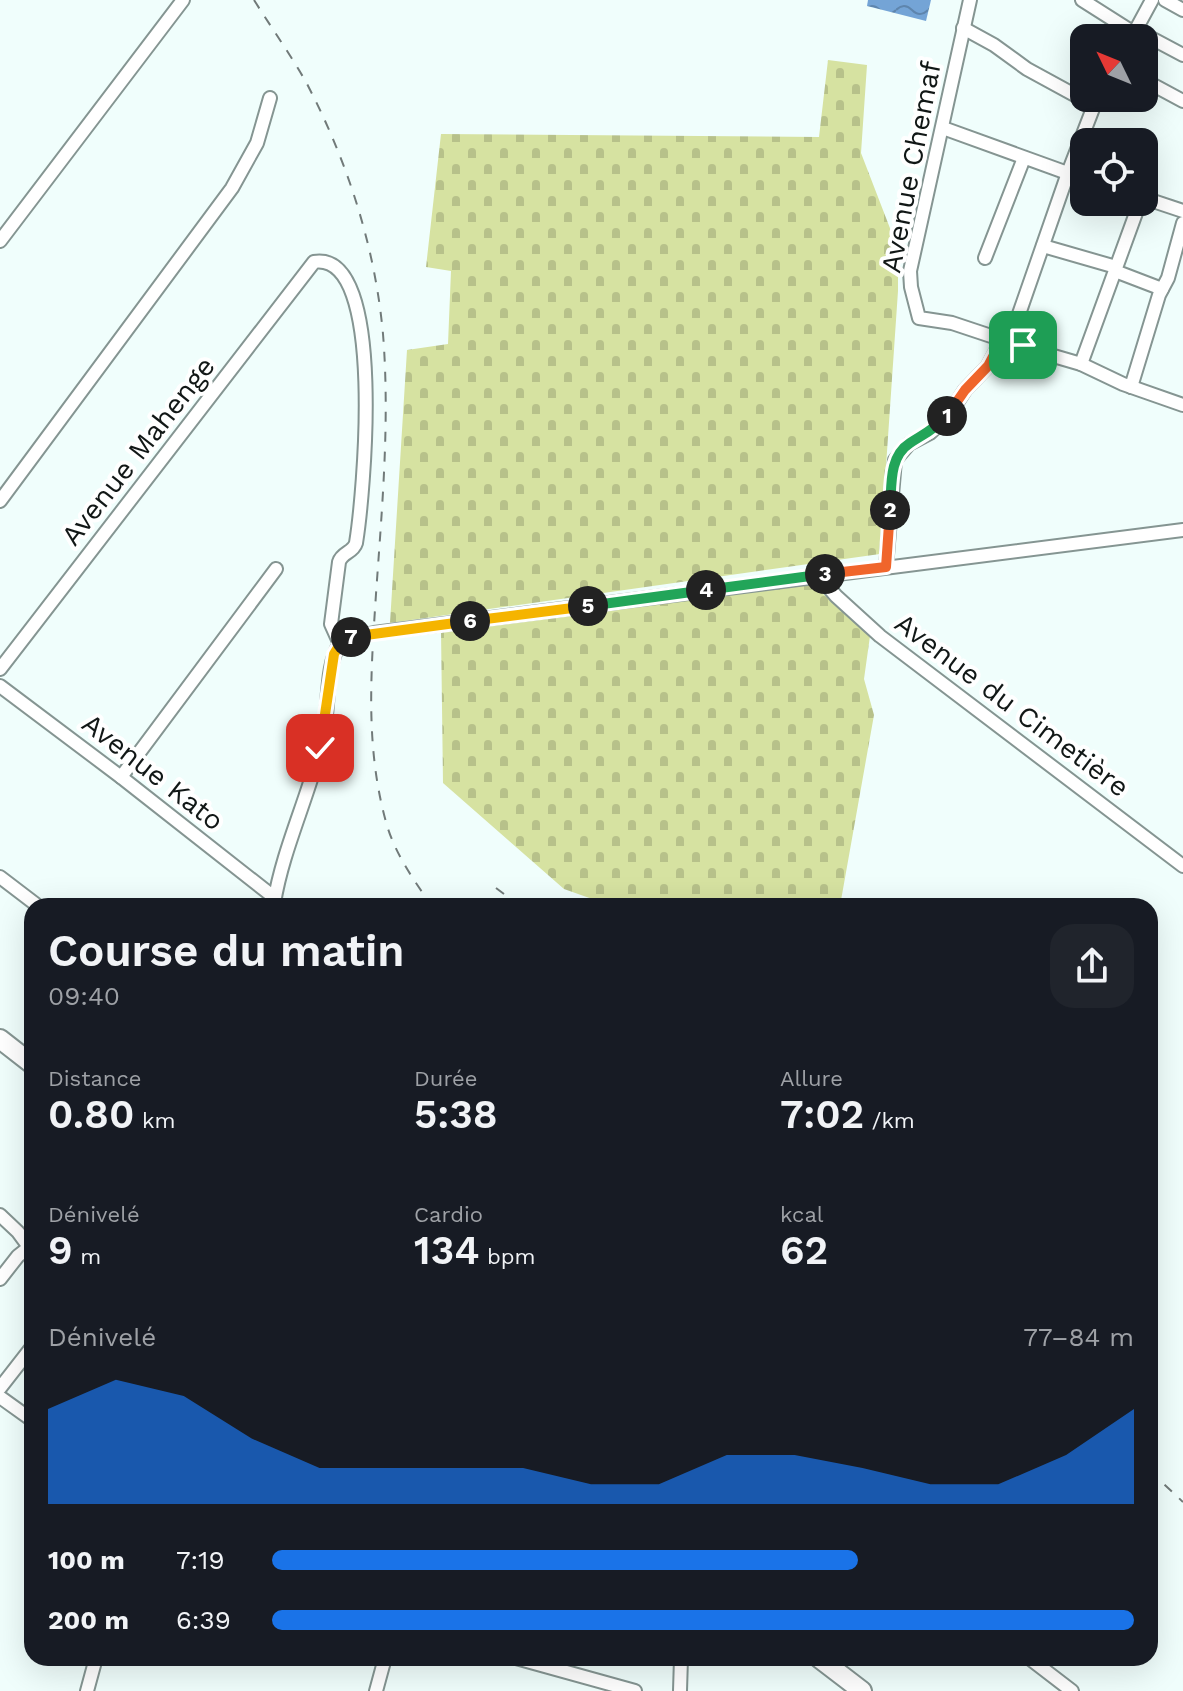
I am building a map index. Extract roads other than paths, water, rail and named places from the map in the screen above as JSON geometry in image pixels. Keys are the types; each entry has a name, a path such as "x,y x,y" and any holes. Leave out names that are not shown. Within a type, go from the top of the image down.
{"highway":[{"path":"0,1039 24,1058"},
{"path":"829,1666 862,1691"}],"street":[{"path":"0,241 183,0"},
{"name":"Avenue Chemaf","path":"970,0 910,271 919,318 952,323 1007,338 1183,405"},
{"path":"1082,0 1118,24"},
{"path":"1139,24 1152,0"},
{"path":"1165,0 1183,10"},
{"path":"963,28 994,45 1027,69 1070,90"},
{"path":"1158,44 1183,55"},
{"path":"1158,88 1183,101"},
{"path":"0,501 232,188 257,143 270,98"},
{"path":"886,567 895,460 909,444 930,433 948,416 1007,338 1091,112"},
{"path":"943,128 1068,173"},
{"path":"985,258 1024,158"},
{"path":"1158,204 1183,211"},
{"path":"1081,364 1136,216"},
{"path":"1131,387 1183,223"},
{"path":"1043,246 1116,269 1162,289"},
{"name":"Avenue Mahenge","path":"0,669 314,262 324,261 335,266 346,280 358,312 364,350 365,455 360,520 354,549 340,559 331,624 340,644"},
{"path":"275,898 320,748 333,660 340,644 349,638 1183,530"},
{"path":"121,777 276,569"},
{"name":"Avenue du Cimetière","path":"818,575 880,636 1183,866"},
{"name":"Avenue Kato","path":"0,686 121,777 269,898"},
{"path":"0,877 28,898"},
{"path":"0,1215 24,1239"},
{"path":"0,1279 24,1252"},
{"path":"0,1388 24,1357"},
{"path":"0,1397 24,1414"},
{"path":"87,1691 94,1666"},
{"path":"376,1691 383,1666"},
{"path":"545,1666 635,1691"},
{"path":"680,1691 681,1666"},
{"path":"1039,1666 1072,1691"}],"water":[{"path":"868,0 931,0 926,21 867,6"}],"railway":[{"path":"254,0 306,82 321,112 357,204 373,268 383,334 386,399 371,680 372,737 386,822 405,866 427,898"},
{"path":"496,888 509,898"},
{"path":"1158,1479 1183,1502"}]}
